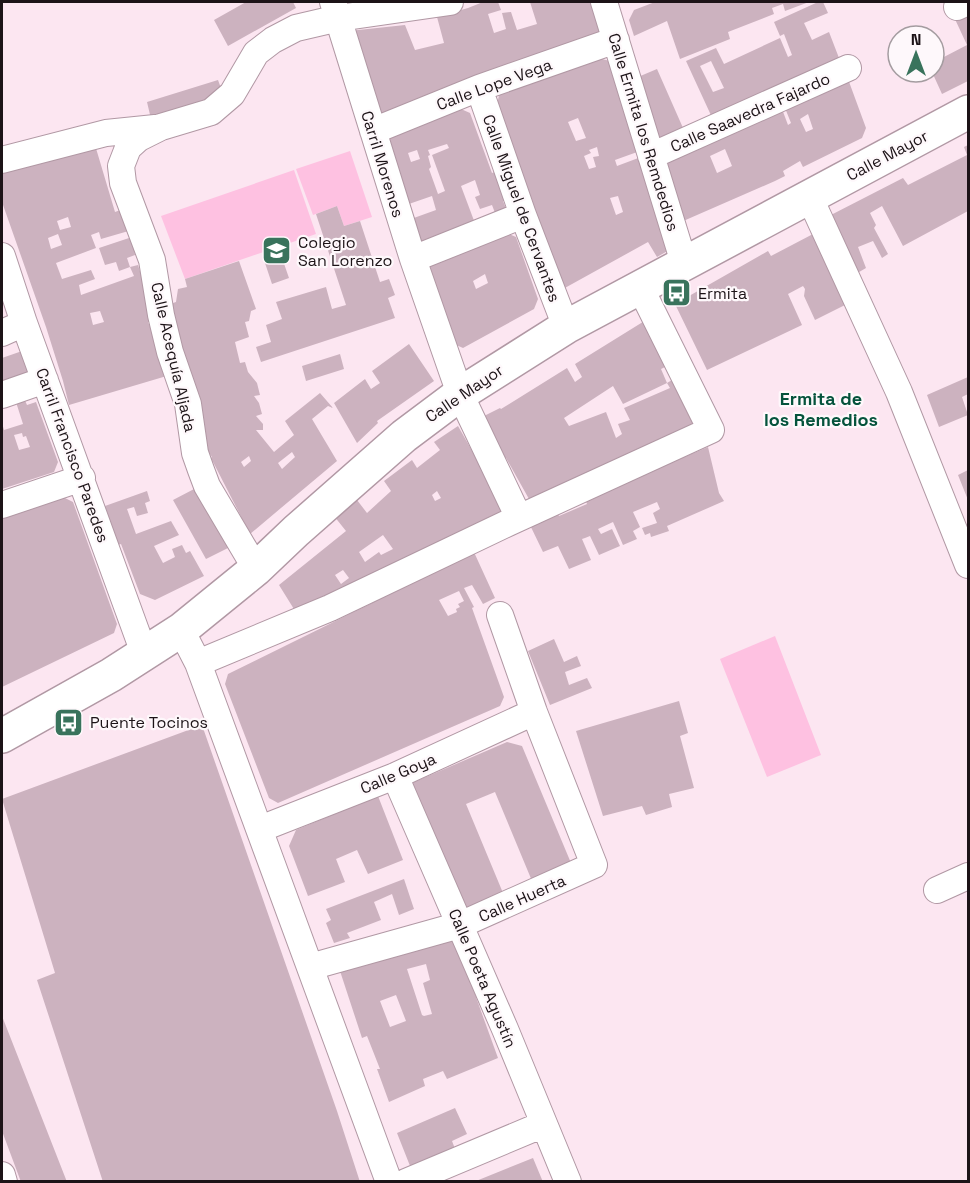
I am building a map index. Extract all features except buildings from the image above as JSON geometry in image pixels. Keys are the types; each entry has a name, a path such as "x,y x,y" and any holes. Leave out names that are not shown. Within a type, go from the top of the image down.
{"main road":[{"name":"Calle Mayor","path":"2,736 64,702 181,630 256,568 404,436 460,394 566,327 969,112"}],"street":[{"name":"Calle Acequía Aljada","path":"256,568 207,486 195,453 188,404 170,352 152,260 123,183 121,166 128,148 139,138 161,127 211,112 232,94 256,53 273,40 296,28 336,10 450,2"},
{"name":"Calle Ermita los Remdedios","path":"605,2 684,263"},
{"name":"Carril Morenos","path":"336,10 413,259 460,394 519,518"},
{"name":"Calle Lope Vega","path":"373,131 479,88 616,40"},
{"name":"Calle Saavedra Fajardo","path":"651,156 848,68"},
{"name":"Calle Miguel de Cervantes","path":"479,88 523,215 566,327"},
{"path":"2,160 106,133 161,127"},
{"path":"809,196 899,392 969,565"},
{"path":"413,259 523,215"},
{"name":"Carril Francisco Paredes","path":"2,256 13,328 45,380 144,653"},
{"path":"198,663 330,608 711,430 640,287"},
{"path":"2,394 45,380"},
{"path":"2,506 82,478"},
{"path":"500,615 534,712"},
{"path":"181,630 198,663 389,1182"},
{"name":"Calle Goya","path":"260,829 395,776 534,712"},
{"name":"Calle Huerta","path":"310,967 460,925 594,865 534,712"},
{"name":"Calle Poeta Agustín","path":"395,776 568,1182"},
{"path":"937,890 969,876"},
{"path":"406,1182 544,1124"},
{"path":"2,1175 4,1182"}],"shaded area":[{"path":"350,151 372,217 344,226 337,206 313,215 296,169"},
{"path":"294,170 316,234 185,279 161,216"},
{"path":"775,636 821,755 767,777 720,659"}],"place":[{"name":"Colegio San Lorenzo","path":"277,251"},
{"name":"Ermita","path":"677,293"},
{"name":"Puente Tocinos","path":"69,722"}],"district":[{"name":"Ermita de los Remedios","path":"821,409"}]}
